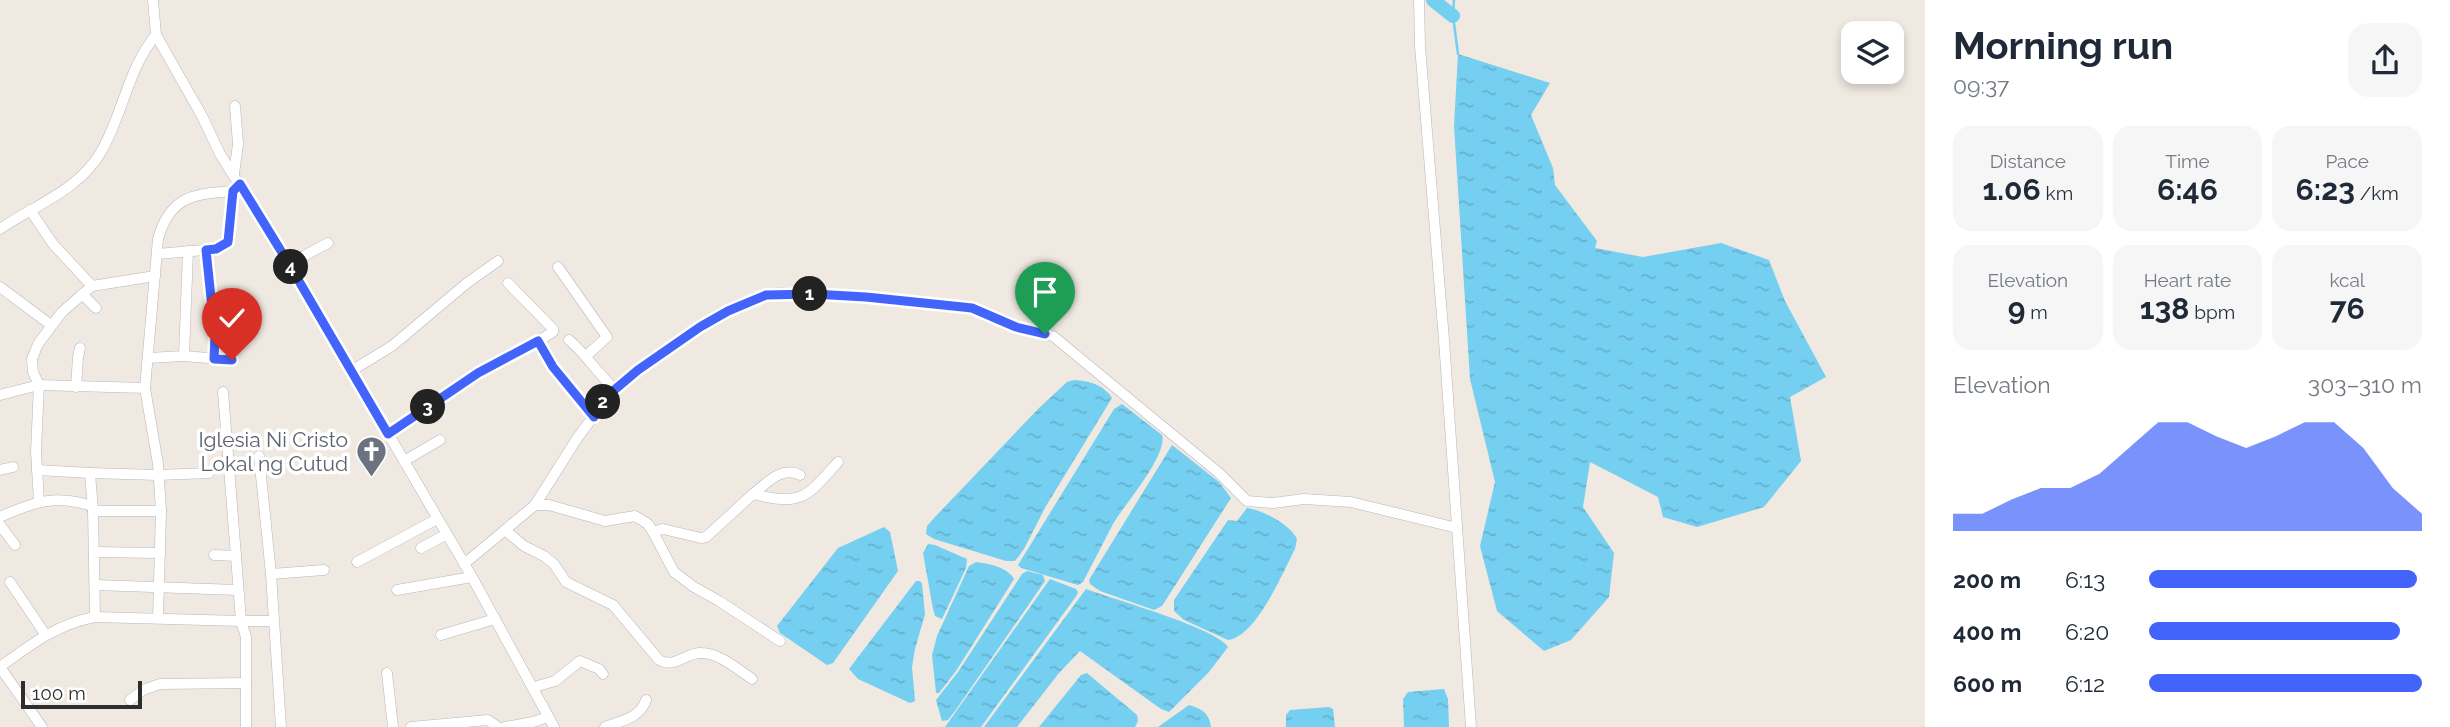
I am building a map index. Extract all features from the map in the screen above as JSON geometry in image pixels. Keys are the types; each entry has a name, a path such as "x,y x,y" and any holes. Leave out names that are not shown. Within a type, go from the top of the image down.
{"street":[{"path":"153,0 156,35 234,174"},
{"path":"1419,0 1420,46 1472,727"},
{"path":"0,229 72,186 101,152 144,51 156,35"},
{"path":"157,254 216,249 228,242 239,144 235,106"},
{"path":"158,618 161,512 145,388 162,225 167,215 185,198 236,188"},
{"path":"236,188 289,264 447,534 554,727"},
{"path":"30,210 53,244 92,286"},
{"path":"289,264 328,243"},
{"path":"206,250 215,336 214,359"},
{"path":"184,356 188,251"},
{"path":"351,372 392,346 467,283 498,261"},
{"path":"558,267 607,337 586,356"},
{"path":"39,502 39,385 33,372 32,359 38,344 51,325 92,286 155,276"},
{"path":"388,434 478,373 553,332 508,283"},
{"path":"0,287 51,325"},
{"path":"464,564 535,505 614,388 700,327 754,299 779,293 866,297 972,308 1016,327 1053,336 1219,473 1247,501 1273,503 1304,499 1351,502 1457,528"},
{"path":"82,294 96,308"},
{"path":"569,340 614,388"},
{"path":"538,341 553,367 594,417"},
{"path":"76,387 80,348"},
{"path":"148,358 184,356 232,360"},
{"path":"0,395 39,385 145,388"},
{"path":"223,392 238,590 241,621 246,637 246,727"},
{"path":"404,461 440,440"},
{"path":"259,456 271,574 281,727"},
{"path":"753,494 785,500 801,498 838,463"},
{"path":"0,470 13,467"},
{"path":"37,470 158,475 209,472"},
{"path":"653,532 663,529 706,537 753,494 782,472 791,471 800,475"},
{"path":"90,473 95,617"},
{"path":"0,517 39,502 70,500 93,509 161,512"},
{"path":"535,505 548,505 605,521 635,516 648,524 674,572 780,641"},
{"path":"357,562 437,519"},
{"path":"0,525 15,545"},
{"path":"505,530 524,546 554,564 566,582 613,605 659,660 671,663 704,652 752,679"},
{"path":"421,548 447,534"},
{"path":"94,552 160,553"},
{"path":"214,555 236,556"},
{"path":"271,574 324,570"},
{"path":"397,590 471,577"},
{"path":"10,582 45,634"},
{"path":"95,585 238,590"},
{"path":"42,727 0,667 45,634 74,620 95,617 272,621"},
{"path":"441,635 495,619"},
{"path":"534,687 555,681 580,661 599,669 603,674"},
{"path":"387,673 393,727"},
{"path":"130,700 143,690 160,684 246,683"},
{"path":"605,727 636,715 646,700"},
{"path":"505,727 548,717"},
{"path":"411,727 488,720 498,727"}],"water":[{"path":"1458,54 1550,83 1531,115 1553,168 1555,185 1597,241 1595,248 1643,257 1721,243 1769,260 1785,301 1826,377 1790,397 1801,461 1764,507 1697,527 1663,517 1658,497 1590,462 1583,507 1614,553 1609,597 1571,640 1544,651 1497,611 1480,546 1495,482 1470,379 1454,126"},
{"path":"1074,380 1095,384 1112,398 1015,561 1006,561 934,539 926,534 927,526 935,517 1039,408 1067,382"},
{"path":"1122,404 1162,435 1162,444 1152,467 1113,524 1083,582 1078,585 1021,568 1018,565 1114,409"},
{"path":"1172,445 1219,482 1231,498 1162,606 1154,610 1100,591 1090,584 1089,580"},
{"path":"1247,508 1275,519 1297,539 1295,549 1268,602 1249,628 1228,640 1184,620 1174,611 1174,600 1228,520 1237,521"},
{"path":"884,527 890,532 898,571 833,663 827,665 780,633 777,626 838,548"},
{"path":"928,544 967,559 966,568 942,619 935,616 933,609 923,553"},
{"path":"976,562 1003,569 1014,579 956,671 939,693 936,693 932,655 937,636 969,566"},
{"path":"1027,571 1043,575 1045,581 955,711 948,720 942,721 936,700 958,672 1022,574"},
{"path":"1050,579 1076,589 1077,595 981,727 945,727"},
{"path":"916,581 922,584 925,614 912,667 915,701 910,703 858,679 849,669"},
{"path":"1086,589 1205,631 1228,647 1209,672 1169,712 1080,651 1059,673 1017,727 984,727"},
{"path":"1087,673 1137,715 1135,727 1039,727 1081,675"},
{"path":"1444,689 1448,699 1449,727 1404,727 1403,699 1408,692"},
{"path":"1189,705 1204,712 1211,727 1158,727"},
{"path":"1333,709 1335,727 1286,727 1286,715 1290,710"}],"waterway":[{"path":"1433,0 1453,16"},
{"path":"1454,0 1453,16 1458,54"}],"place":[{"name":"Iglesia Ni Cristo Lokal ng Cutud","path":"371,479"}],"route":[{"path":"232,360 214,359 215,336 206,250 223,247 228,242 233,191 240,184 388,434 495,362 538,341 553,367 594,417 614,388 700,327 754,299 779,293 866,297 972,308 1016,327 1045,334"}]}
